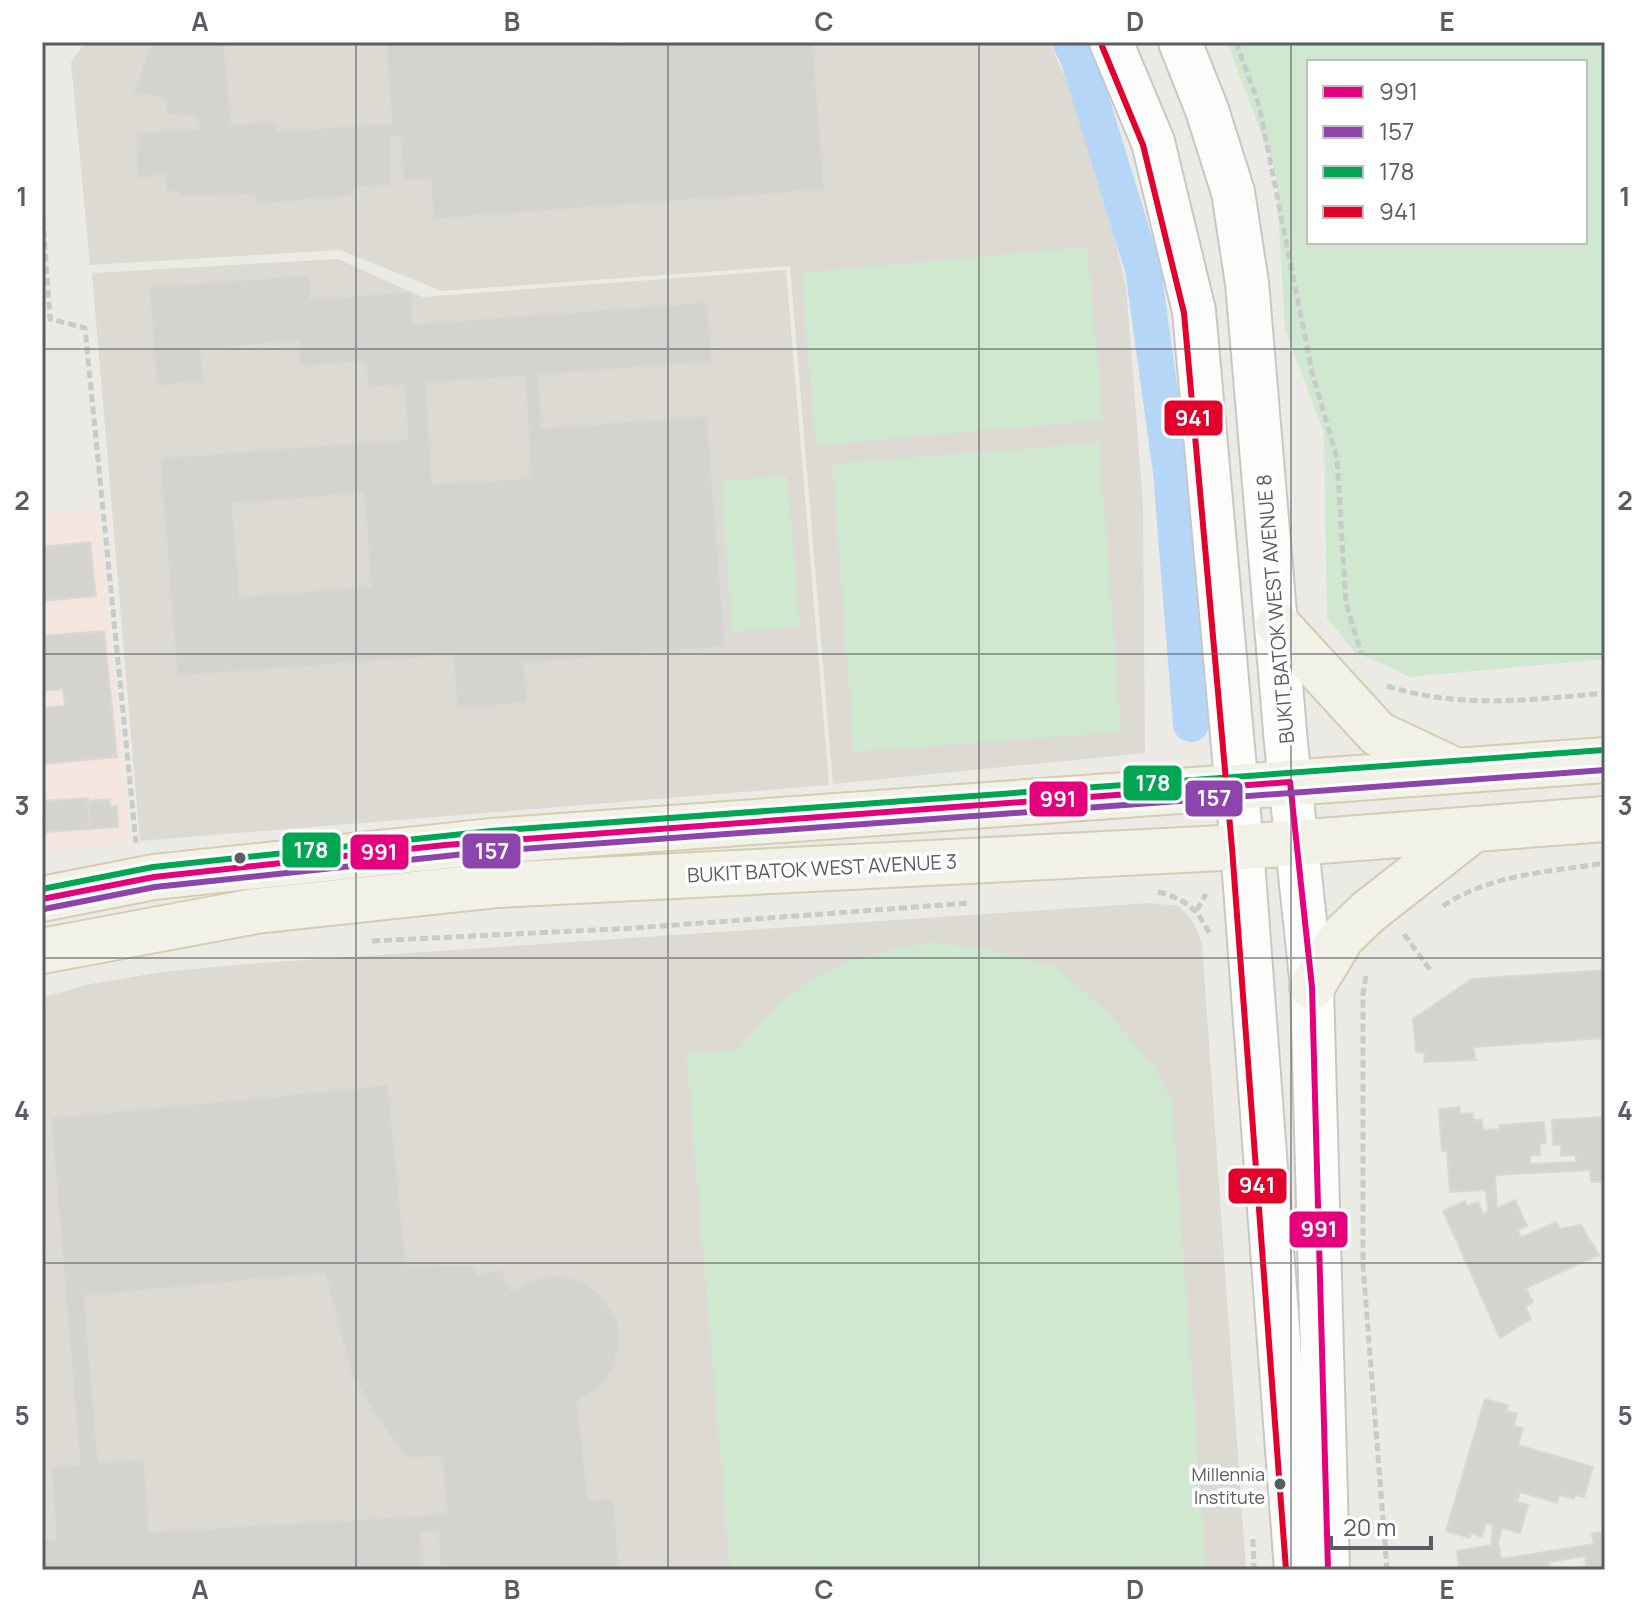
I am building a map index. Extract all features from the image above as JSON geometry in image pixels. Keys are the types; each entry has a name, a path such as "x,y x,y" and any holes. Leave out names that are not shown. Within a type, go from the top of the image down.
{"main road":[{"path":"1278,625 1378,734 1452,769"},
{"path":"42,899 154,877 492,841 1605,760"},
{"name":"BUKIT BATOK WEST AVENUE 3","path":"42,951 256,911 498,885 1242,847 1605,819"},
{"path":"1312,987 1342,937 1368,912 1474,829"}],"street":[{"path":"1111,42 1153,142 1194,311 1234,785 1242,847 1296,1570"},
{"name":"BUKIT BATOK WEST AVENUE 8","path":"1180,42 1207,110 1233,192 1247,283 1290,782 1312,987 1328,1570"},
{"path":"492,841 498,885"}],"path":[{"path":"1236,42 1259,105 1312,372 1337,458 1346,603 1358,650 1367,662"},
{"path":"42,206 50,319 85,328 136,848"},
{"path":"1385,685 1421,697 1487,703 1605,693"},
{"path":"1441,908 1464,892 1502,880 1605,863"},
{"path":"1146,889 1177,896 1197,910 1206,894"},
{"path":"364,941 635,928 975,903"},
{"path":"1394,941 1416,925"},
{"path":"1404,934 1431,971"},
{"path":"1373,962 1363,993 1363,1266 1387,1570"}],"shaded area":[{"path":"86,42 1049,42 1088,128 1126,286 1143,504 1145,753 833,784 790,266 442,291 340,250 90,265 71,62"},
{"path":"338,259 422,297 786,270 829,785 140,841 92,273"},
{"path":"97,509 130,843 42,853 42,514"},
{"name":"Millennia Institute","path":"1149,903 1179,906 1194,923 1202,944 1246,1570 42,1570 42,998 85,985 161,972 260,963"}],"green space":[{"path":"1227,42 1605,42 1605,659 1410,677 1354,651 1327,618 1324,433 1285,329 1276,173"},
{"path":"1087,247 1103,420 816,445 801,273"},
{"path":"1099,443 1121,732 854,752 832,464"},
{"path":"787,476 800,627 732,632 721,481"},
{"path":"930,942 989,949 1057,967 1109,1015 1153,1064 1172,1102 1206,1570 730,1570 686,1053 738,1050 781,1003 822,974 869,956"}],"building":[{"path":"152,42 224,42 231,125 277,121 278,131 392,123 386,42 594,42 594,47 638,42 862,42 813,47 824,190 434,219 430,179 404,181 400,136 390,137 391,185 354,187 354,196 256,204 255,194 179,197 178,191 166,192 165,174 137,179 136,133 199,128 198,117 166,114 166,98 133,94"},
{"path":"309,275 311,299 411,292 413,324 707,302 712,362 538,375 542,428 707,416 725,647 524,663 527,703 457,708 453,655 177,676 160,458 408,439 404,385 368,387 366,361 300,366 298,341 201,349 203,382 157,386 149,287","holes":["525,376 531,478 432,484 426,383","364,493 371,586 240,597 232,504"]},
{"path":"90,542 96,596 42,601 42,547"},
{"path":"104,631 117,757 42,764 42,708 65,706 63,689 42,691 42,636"},
{"path":"88,798 90,829 45,832 43,801"},
{"path":"110,799 110,807 117,806 118,827 90,829 88,801"},
{"path":"1605,970 1605,1038 1473,1047 1476,1060 1424,1062 1425,1053 1416,1052 1413,1019 1472,979"},
{"path":"388,1085 406,1265 472,1264 477,1275 501,1269 511,1290 535,1280 560,1275 583,1282 601,1295 618,1323 619,1346 612,1371 600,1387 577,1401 588,1500 614,1498 619,1570 440,1570 438,1532 421,1533 422,1570 42,1570 42,1540 56,1539 51,1466 80,1464 51,1118","holes":["325,1273 352,1375 407,1458 442,1456 447,1514 149,1532 144,1459 98,1463 84,1296"]},
{"path":"1460,1107 1460,1114 1473,1113 1474,1120 1482,1120 1483,1130 1500,1129 1499,1125 1544,1122 1546,1143 1540,1144 1540,1155 1530,1155 1530,1164 1576,1162 1576,1155 1561,1156 1561,1145 1553,1145 1552,1120 1605,1117 1605,1182 1591,1182 1590,1170 1495,1175 1497,1208 1515,1200 1527,1226 1518,1230 1521,1238 1556,1222 1560,1229 1581,1225 1599,1255 1526,1288 1533,1302 1525,1306 1531,1319 1500,1338 1443,1211 1465,1201 1467,1206 1478,1202 1483,1214 1488,1212 1486,1190 1450,1192 1447,1151 1442,1151 1439,1109"},
{"path":"1485,1399 1508,1405 1506,1411 1517,1414 1514,1426 1523,1428 1518,1445 1593,1467 1584,1497 1575,1495 1574,1499 1559,1495 1557,1503 1520,1492 1517,1502 1528,1505 1520,1533 1502,1528 1498,1542 1501,1559 1594,1544 1592,1533 1605,1531 1605,1570 1578,1570 1578,1567 1586,1566 1585,1556 1549,1562 1550,1570 1459,1570 1457,1551 1491,1545 1493,1525 1486,1523 1482,1537 1471,1533 1470,1538 1446,1531"}],"waterway":[{"path":"1070,42 1078,57 1143,269 1171,472 1191,724"}],"transit line":[{"name":"941","path":"1102,46 1143,145 1184,313 1232,848 1286,1570"},
{"name":"178","path":"42,889 153,867 491,831 1604,750"},
{"name":"157","path":"44,909 155,887 493,851 1605,770"},
{"name":"991","path":"42,899 154,877 445,845 1290,782 1312,987 1328,1570"}],"place":[{"name":"Millennia Institute","path":"1280,1484"}]}
